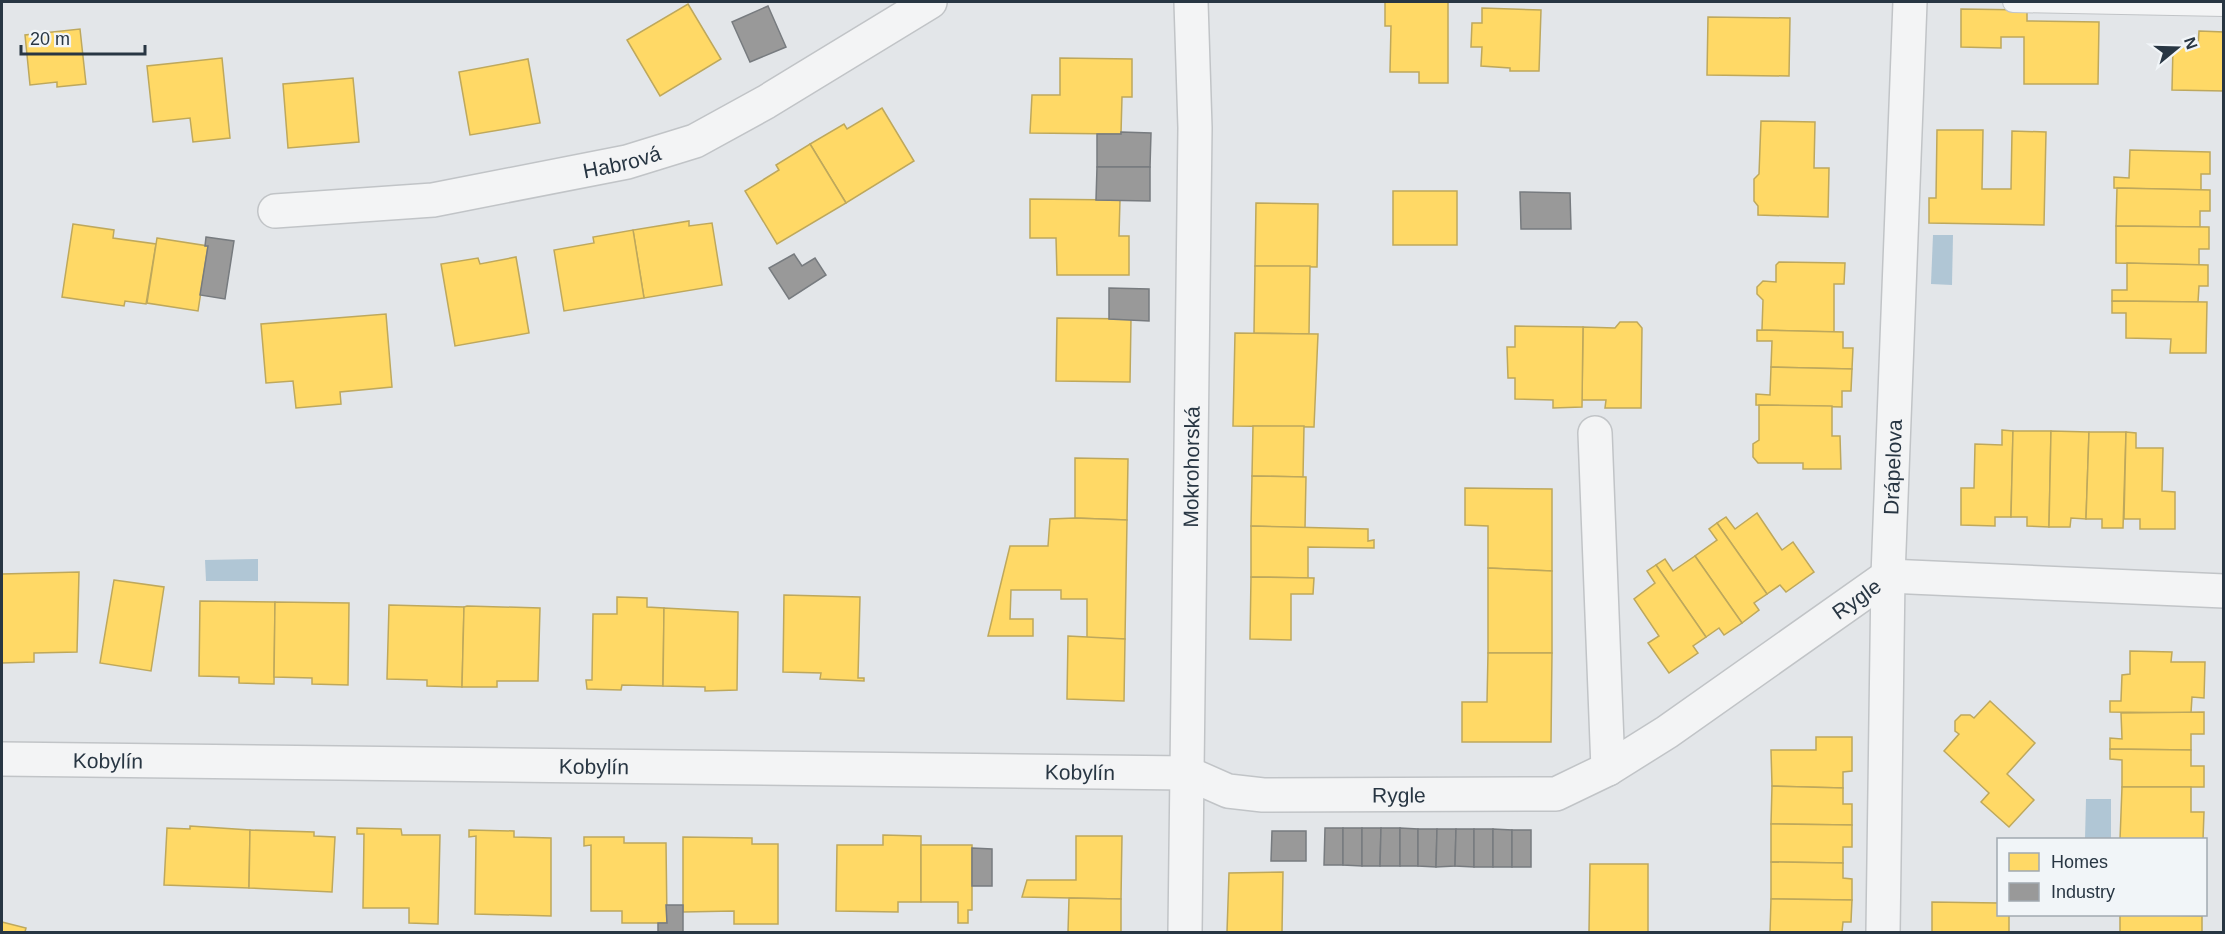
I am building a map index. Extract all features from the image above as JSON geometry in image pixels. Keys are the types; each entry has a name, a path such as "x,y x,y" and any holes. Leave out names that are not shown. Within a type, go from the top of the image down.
{"street":[{"name":"Habrová","path":"275,211 433,200 627,162 695,141 766,102 930,2"},
{"name":"Mokrohorská","path":"1185,933 1195,128 1191,2"},
{"name":"Drápelova","path":"1883,933 1888,576 1910,2"},
{"path":"1596,433 1608,769"},
{"name":"Rygle","path":"1187,773 1228,791 1263,795 1556,794 1608,769 1667,732 1888,576 2223,591"},
{"name":"Kobylín","path":"2,759 1187,773"}],"lane":[{"path":"2013,2 2223,6"}],"water":[{"path":"1933,235 1953,235 1952,285 1931,284"},
{"path":"258,559 258,581 206,581 205,560"},
{"path":"2086,799 2111,799 2111,838 2085,838"}],"building: Homes":[{"path":"1385,2 1448,2 1448,83 1419,83 1419,72 1390,72 1391,26 1385,26"},
{"path":"688,4 721,59 660,96 627,40"},
{"path":"1482,8 1541,10 1539,71 1510,71 1510,68 1481,66 1482,47 1471,47 1472,23 1482,23"},
{"path":"1961,9 2027,10 2027,21 2099,22 2098,84 2024,84 2024,37 2001,37 2001,48 1961,47"},
{"path":"1708,17 1790,18 1789,76 1707,75"},
{"path":"80,29 86,84 57,87 57,82 30,85 25,35"},
{"path":"2199,31 2224,32 2224,91 2172,90 2173,46 2198,47"},
{"path":"222,58 230,138 193,142 190,118 153,122 147,66"},
{"path":"1060,58 1132,59 1132,97 1122,97 1121,134 1030,133 1032,95 1060,95"},
{"path":"528,59 540,123 470,135 459,72"},
{"path":"353,78 359,142 288,148 283,84"},
{"path":"882,108 914,161 846,203 810,144 844,124 847,129"},
{"path":"1761,121 1815,122 1814,168 1829,168 1828,217 1758,215 1758,206 1754,201 1754,179 1759,174"},
{"path":"1937,130 1983,130 1982,189 2011,189 2012,131 2046,132 2044,225 1929,223 1929,198 1936,198"},
{"path":"810,144 846,203 777,244 745,191 779,170 776,165"},
{"path":"2130,150 2210,152 2210,174 2201,174 2201,190 2114,188 2114,177 2129,178"},
{"path":"2117,188 2210,190 2210,211 2200,211 2200,227 2116,226"},
{"path":"1393,191 1457,191 1457,245 1393,245"},
{"path":"1030,199 1120,200 1119,236 1129,236 1129,275 1057,275 1056,238 1030,238"},
{"path":"1256,203 1318,204 1317,267 1255,266"},
{"path":"689,221 689,226 712,223 722,285 644,298 633,230"},
{"path":"73,224 114,230 113,238 156,244 146,304 125,301 124,306 62,297"},
{"path":"2116,226 2209,227 2209,249 2199,249 2199,265 2116,263"},
{"path":"633,230 644,298 564,311 554,250 594,243 593,237"},
{"path":"157,238 208,246 198,311 147,303"},
{"path":"516,257 529,333 455,346 441,264 478,258 480,264"},
{"path":"1779,262 1845,263 1844,284 1834,284 1834,332 1762,330 1763,300 1757,294 1757,287 1763,281 1776,282 1776,265"},
{"path":"2127,263 2208,265 2208,286 2199,286 2198,302 2112,301 2112,290 2127,290"},
{"path":"1255,266 1310,266 1309,334 1254,333"},
{"path":"2112,301 2207,302 2206,353 2170,353 2171,339 2126,338 2126,313 2112,313"},
{"path":"386,314 392,387 340,392 341,404 296,408 293,381 266,383 261,324"},
{"path":"1057,318 1131,319 1130,382 1056,381"},
{"path":"1620,322 1637,322 1642,328 1641,408 1605,408 1606,400 1582,400 1583,327 1615,328"},
{"path":"1515,326 1583,327 1582,407 1553,408 1553,400 1515,399 1515,378 1508,378 1507,347 1515,347"},
{"path":"1757,330 1843,332 1843,348 1853,348 1852,369 1771,367 1772,341 1757,341"},
{"path":"1235,333 1318,334 1314,427 1233,426"},
{"path":"1771,367 1852,369 1851,391 1842,391 1842,407 1756,405 1756,394 1770,395"},
{"path":"1759,405 1832,406 1832,436 1840,436 1841,469 1803,469 1803,463 1758,463 1753,457 1753,444 1759,440"},
{"path":"1253,426 1304,426 1303,477 1252,476"},
{"path":"2002,430 2013,431 2011,517 1995,517 1995,526 1961,525 1961,488 1974,488 1975,444 2002,445"},
{"path":"2013,431 2051,431 2049,527 2027,526 2027,517 2011,517"},
{"path":"2051,431 2089,432 2086,519 2071,518 2070,527 2049,527"},
{"path":"2089,432 2126,432 2123,528 2102,528 2102,519 2086,519"},
{"path":"2126,432 2136,433 2136,448 2163,448 2162,491 2175,492 2175,529 2140,529 2140,519 2124,519"},
{"path":"1075,458 1128,459 1127,520 1075,518"},
{"path":"1252,476 1306,477 1305,528 1251,526"},
{"path":"1465,488 1552,489 1552,571 1488,568 1488,526 1465,525"},
{"path":"1757,513 1782,550 1793,542 1814,572 1786,592 1780,585 1767,594 1717,523 1726,517 1735,529"},
{"path":"1050,519 1127,520 1125,639 1087,638 1087,599 1061,599 1061,590 1011,590 1010,619 1033,619 1033,636 988,636 1010,546 1048,546"},
{"path":"1717,523 1767,594 1754,603 1759,610 1742,623 1695,556 1717,540 1709,529"},
{"path":"1251,526 1368,529 1368,541 1374,540 1374,548 1308,547 1308,578 1251,577"},
{"path":"1695,556 1742,623 1724,635 1719,628 1706,637 1656,565 1665,559 1673,571"},
{"path":"1656,565 1706,637 1693,646 1698,653 1669,673 1648,643 1659,636 1634,599 1655,583 1647,571"},
{"path":"1488,568 1552,571 1552,653 1488,653"},
{"path":"79,572 77,652 34,653 34,662 2,663 2,574"},
{"path":"1251,577 1314,578 1313,594 1291,594 1291,640 1250,639"},
{"path":"114,580 164,587 151,671 100,663"},
{"path":"784,595 860,597 858,678 864,678 864,681 820,679 821,673 783,672"},
{"path":"617,597 647,598 647,607 664,608 663,686 622,685 621,690 587,689 586,680 592,680 593,614 617,614"},
{"path":"200,601 275,602 274,684 239,683 239,677 199,676"},
{"path":"275,602 349,603 348,685 312,684 312,678 274,677"},
{"path":"389,605 464,607 462,687 427,686 427,680 387,679"},
{"path":"464,607 540,608 538,681 497,681 497,687 462,687"},
{"path":"664,608 738,612 737,690 705,691 705,687 663,686"},
{"path":"1068,636 1125,639 1124,701 1067,699"},
{"path":"2130,651 2172,652 2171,662 2205,662 2204,698 2192,697 2191,713 2110,712 2110,701 2121,701 2122,675 2130,674"},
{"path":"1488,653 1552,653 1551,742 1462,742 1462,702 1487,702"},
{"path":"1990,701 2035,743 2007,774 2034,800 2009,827 1981,802 1989,793 1944,751 1959,734 1955,731 1955,721 1961,715 1970,715 1974,718"},
{"path":"2204,712 2204,734 2191,734 2191,750 2110,749 2110,738 2122,739 2121,713"},
{"path":"1816,737 1852,737 1852,771 1843,772 1843,788 1772,786 1771,750 1816,750"},
{"path":"2110,749 2191,750 2191,766 2204,766 2204,787 2122,787 2122,760 2110,759"},
{"path":"1772,786 1843,788 1843,804 1852,804 1852,825 1771,824"},
{"path":"2122,787 2191,787 2191,812 2204,812 2203,838 2120,838"},
{"path":"1771,824 1852,825 1852,847 1843,847 1843,863 1771,862"},
{"path":"190,826 250,830 249,888 164,885 167,828 190,829"},
{"path":"357,828 401,829 402,835 440,835 438,924 409,923 409,908 363,908 364,834 357,834"},
{"path":"250,830 314,832 314,836 335,837 332,892 249,888"},
{"path":"469,830 514,831 514,837 551,838 551,916 475,914 476,836 469,837"},
{"path":"883,835 921,836 921,902 898,902 898,912 836,911 837,845 883,845"},
{"path":"1076,836 1122,836 1121,899 1022,897 1027,880 1076,880"},
{"path":"584,837 624,837 624,843 666,843 667,923 622,923 622,911 591,911 591,845 584,846"},
{"path":"683,837 752,838 752,844 778,844 778,924 734,924 734,911 683,912"},
{"path":"921,845 972,845 972,910 968,910 968,923 958,923 958,902 921,902"},
{"path":"1771,862 1843,863 1843,878 1852,879 1852,900 1771,899"},
{"path":"1590,864 1648,864 1648,932 1589,932"},
{"path":"1283,872 1282,932 1227,932 1229,873"},
{"path":"1069,898 1121,899 1121,932 1068,932"},
{"path":"1771,899 1852,900 1851,922 1843,922 1842,932 1770,932"},
{"path":"1932,902 1997,903 1997,916 2009,916 2009,932 1932,932"},
{"path":"2120,916 2202,916 2202,932 2120,932"},
{"path":"2,922 26,928 25,932 2,932"}],"building: Industry":[{"path":"768,6 786,47 750,62 732,22"},
{"path":"1121,132 1151,133 1150,167 1097,167 1097,134 1121,134"},
{"path":"1097,167 1150,167 1150,201 1096,200"},
{"path":"1520,192 1570,193 1571,229 1521,229"},
{"path":"206,237 234,241 225,299 200,295 208,246 205,246"},
{"path":"794,254 802,266 815,258 826,275 789,299 769,268"},
{"path":"1109,288 1149,289 1149,321 1109,319"},
{"path":"1325,828 1343,828 1343,865 1324,865"},
{"path":"1343,828 1362,828 1362,866 1343,865"},
{"path":"1362,828 1381,828 1380,866 1362,866"},
{"path":"1381,828 1400,828 1400,866 1380,866"},
{"path":"1400,828 1418,829 1418,866 1400,866"},
{"path":"1418,829 1437,829 1436,867 1418,866"},
{"path":"1437,829 1456,829 1455,866 1436,867"},
{"path":"1456,829 1474,829 1474,867 1455,866"},
{"path":"1474,829 1493,829 1493,867 1474,867"},
{"path":"1493,829 1512,830 1512,867 1493,867"},
{"path":"1512,830 1531,830 1531,867 1512,867"},
{"path":"1272,831 1306,831 1306,861 1271,861"},
{"path":"972,848 992,849 992,886 972,886"},
{"path":"666,905 683,905 683,932 658,932 658,923 667,923"}]}
